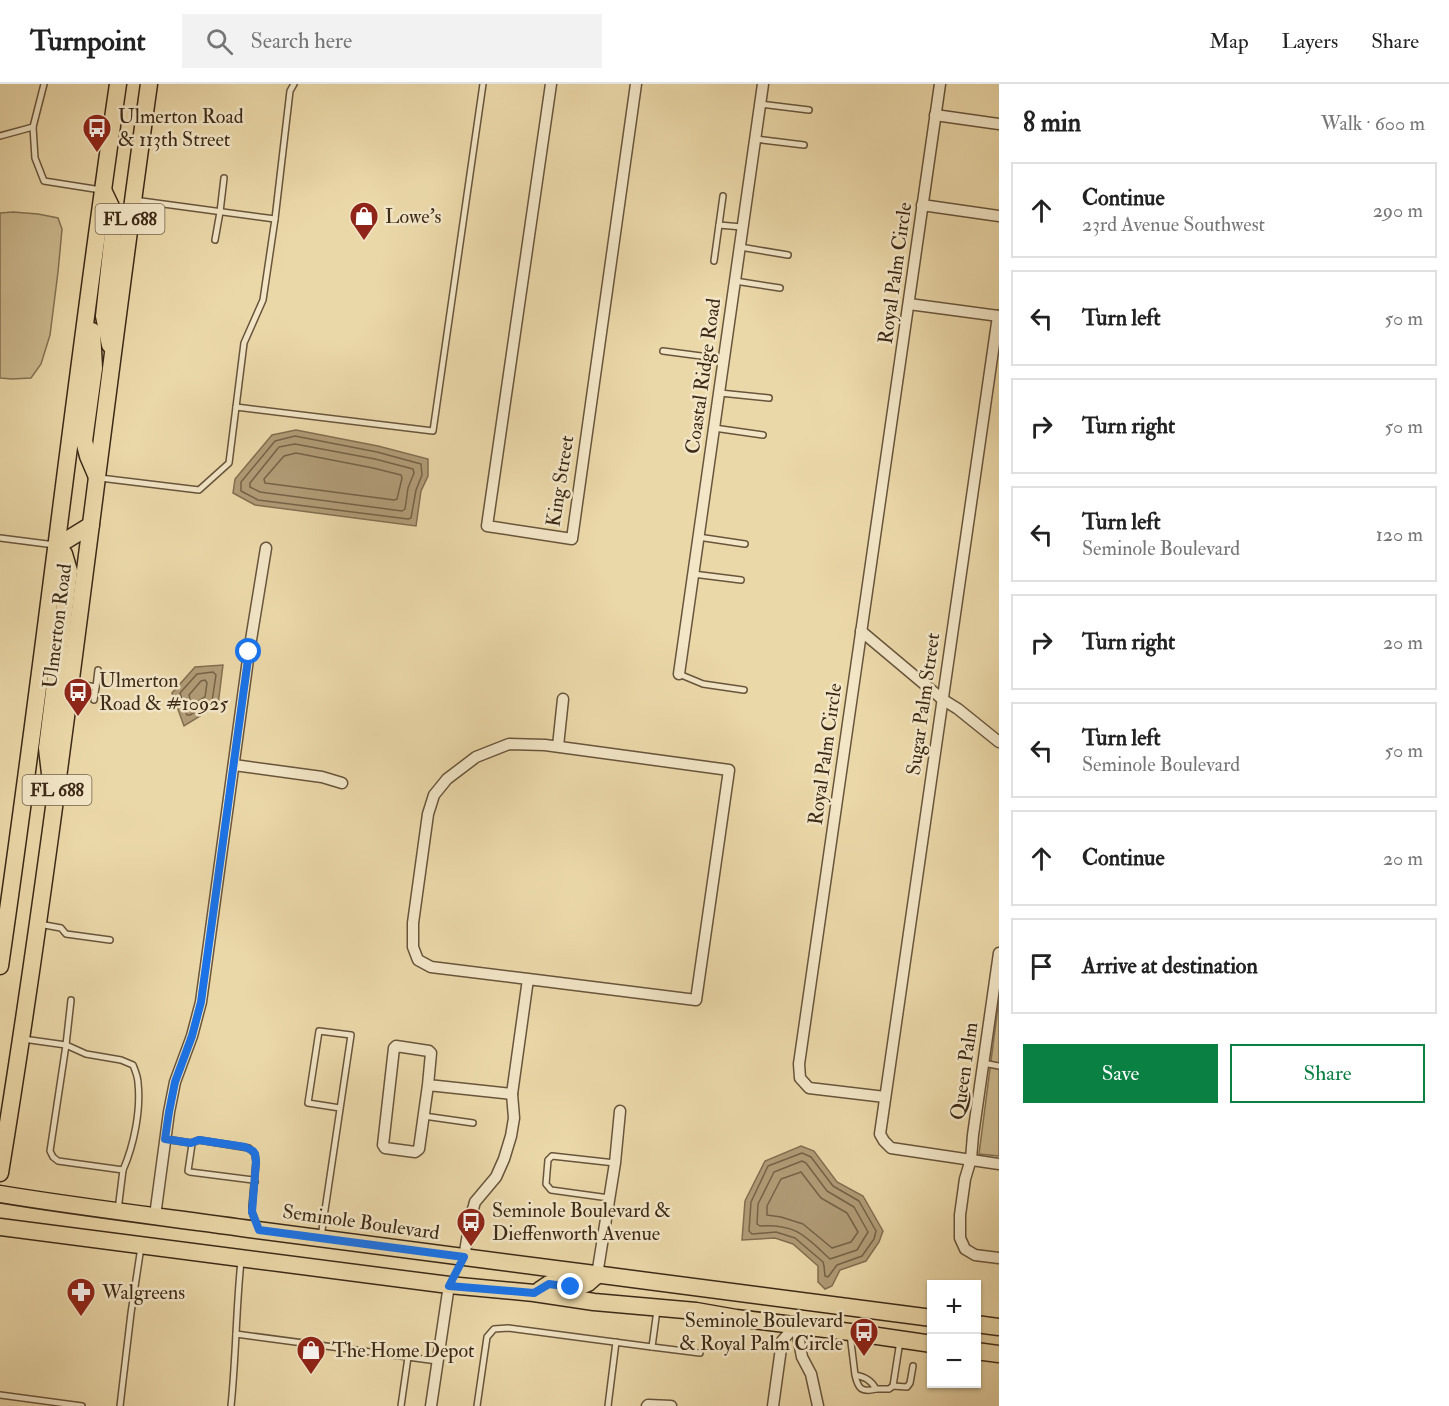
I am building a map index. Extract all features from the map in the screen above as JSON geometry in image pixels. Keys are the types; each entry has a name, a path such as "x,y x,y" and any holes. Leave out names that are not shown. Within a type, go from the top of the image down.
{"main road":[{"name":"Ulmerton Road","path":"0,966 118,84"},
{"name":"Ulmerton Road","path":"0,1173 38,924 71,683 149,84"},
{"path":"103,190 115,215 104,316 112,358"},
{"path":"87,310 92,334 94,368 84,441 97,478"},
{"path":"54,806 47,748 69,572 64,554 57,546 91,525"},
{"name":"Seminole Boulevard","path":"0,1194 320,1239 927,1317"},
{"path":"0,1227 449,1286 696,1311 927,1343"},
{"path":"449,1286 464,1257"},
{"path":"534,1293 549,1284 581,1286 597,1275"},
{"path":"696,1311 705,1305 758,1310 775,1297"},
{"path":"796,1325 816,1319 874,1325 899,1314"},
{"path":"981,1325 999,1327"},
{"path":"981,1352 999,1354"}],"street":[{"name":"King Street","path":"551,84 487,526 572,538 636,84"},
{"name":"Coastal Ridge Road","path":"678,674 763,84"},
{"name":"Royal Palm Circle","path":"885,1097 808,1088 800,1078 799,1064 940,84"},
{"path":"935,115 999,124"},
{"path":"922,205 999,216"},
{"path":"909,304 999,316"},
{"name":"Sugar Palm Street","path":"885,1097 999,316"},
{"path":"155,1216 175,1082 192,1036 201,1002 249,652 266,548"},
{"path":"861,631 942,699 999,742"},
{"path":"558,746 563,699"},
{"path":"509,744 558,746 729,770 696,1000 528,979 431,967 418,960 413,947 412,923 428,814 434,795 447,780 476,757 509,744"},
{"path":"234,765 321,777 342,783"},
{"name":"Queen Palm","path":"971,1159 999,953"},
{"path":"464,1257 475,1202 496,1177 511,1136 512,1094 528,979"},
{"path":"396,1046 431,1053 428,1085 419,1149 415,1152 385,1148 383,1145 396,1046"},
{"path":"428,1085 512,1094"},
{"path":"885,1097 880,1134 891,1148 999,1164"},
{"path":"597,1275 615,1163 620,1111"},
{"path":"971,1159 965,1179 960,1215 960,1238 965,1250 975,1255 999,1258"},
{"path":"431,1406 449,1286"},
{"path":"773,1406 782,1341 796,1325"},
{"path":"796,1325 802,1357 811,1374 818,1406"},
{"path":"648,1406 671,1406"}],"lane":[{"path":"97,478 199,489 228,463 244,343 263,300 290,91 294,84"},
{"path":"236,406 433,431 483,84"},
{"path":"42,85 33,127 35,158 44,181 103,190"},
{"path":"760,104 809,110"},
{"path":"0,136 33,127"},
{"path":"755,139 804,145"},
{"path":"215,240 224,177"},
{"path":"714,261 723,196"},
{"path":"133,200 275,219"},
{"path":"719,225 742,227"},
{"path":"740,247 788,255"},
{"path":"735,281 780,288"},
{"path":"663,351 724,359"},
{"path":"719,393 769,398"},
{"path":"714,428 763,435"},
{"path":"698,537 745,544"},
{"path":"0,538 57,546"},
{"path":"693,574 741,580"},
{"path":"94,700 98,670"},
{"path":"678,674 703,684 744,690"},
{"path":"71,683 96,687"},
{"path":"38,924 61,928 66,934 110,940"},
{"path":"71,1000 50,1151 58,1161 123,1170"},
{"path":"320,1239 340,1108 351,1035 319,1030 308,1103 340,1108"},
{"path":"21,1039 66,1045 86,1054 121,1060 133,1065 138,1081 138,1102 133,1146 123,1170 118,1211"},
{"path":"983,1063 999,1066"},
{"path":"424,1116 473,1123"},
{"path":"165,1139 191,1143 199,1140 249,1148 256,1158 252,1212 259,1230"},
{"path":"191,1143 188,1171 255,1182"},
{"path":"609,1198 551,1190 546,1184 548,1160 552,1156 615,1163"},
{"path":"120,1406 141,1245"},
{"path":"231,1406 241,1259"},
{"path":"652,1347 657,1308"},
{"path":"477,1406 487,1337 494,1329 508,1328 699,1353"},
{"path":"850,1332 855,1375 861,1389 868,1391 889,1389 893,1386 907,1387 913,1366"},
{"path":"236,1334 437,1362"},
{"path":"893,1386 900,1340"},
{"path":"608,1406 616,1342"},
{"path":"401,1406 408,1357"},
{"path":"855,1375 872,1382 876,1389"},
{"path":"0,1395 82,1406"}],"shaded area":[{"path":"13,212 58,218 62,229 50,335 41,364 31,378 12,379 0,378 0,213"},
{"path":"999,999 999,1156 979,1154"}],"water":[{"path":"296,430 378,446 428,459 428,476 421,491 416,526 255,505 233,493 235,479 272,435"},
{"path":"223,665 218,705 184,726 172,693 195,667"},
{"path":"801,1146 814,1151 837,1182 863,1196 883,1231 879,1242 866,1261 840,1270 832,1286 825,1289 818,1282 818,1266 793,1244 775,1238 742,1240 745,1201 765,1161"}],"place":[{"name":"Ulmerton Road & 113th Street","path":"97,154"},
{"name":"Lowe's","path":"364,242"},
{"name":"Ulmerton Road & #10925","path":"78,718"},
{"name":"Seminole Boulevard & Dieffenworth Avenue","path":"471,1248"},
{"name":"Walgreens","path":"81,1318"},
{"name":"Seminole Boulevard & Royal Palm Circle","path":"864,1358"},
{"name":"The Home Depot","path":"311,1376"}],"route":[{"path":"249,652 201,1002 192,1036 175,1082 165,1139 191,1143 199,1140 245,1147 253,1151 256,1162 252,1212 259,1230 464,1257 449,1286 534,1293 549,1284 571,1287"}]}
